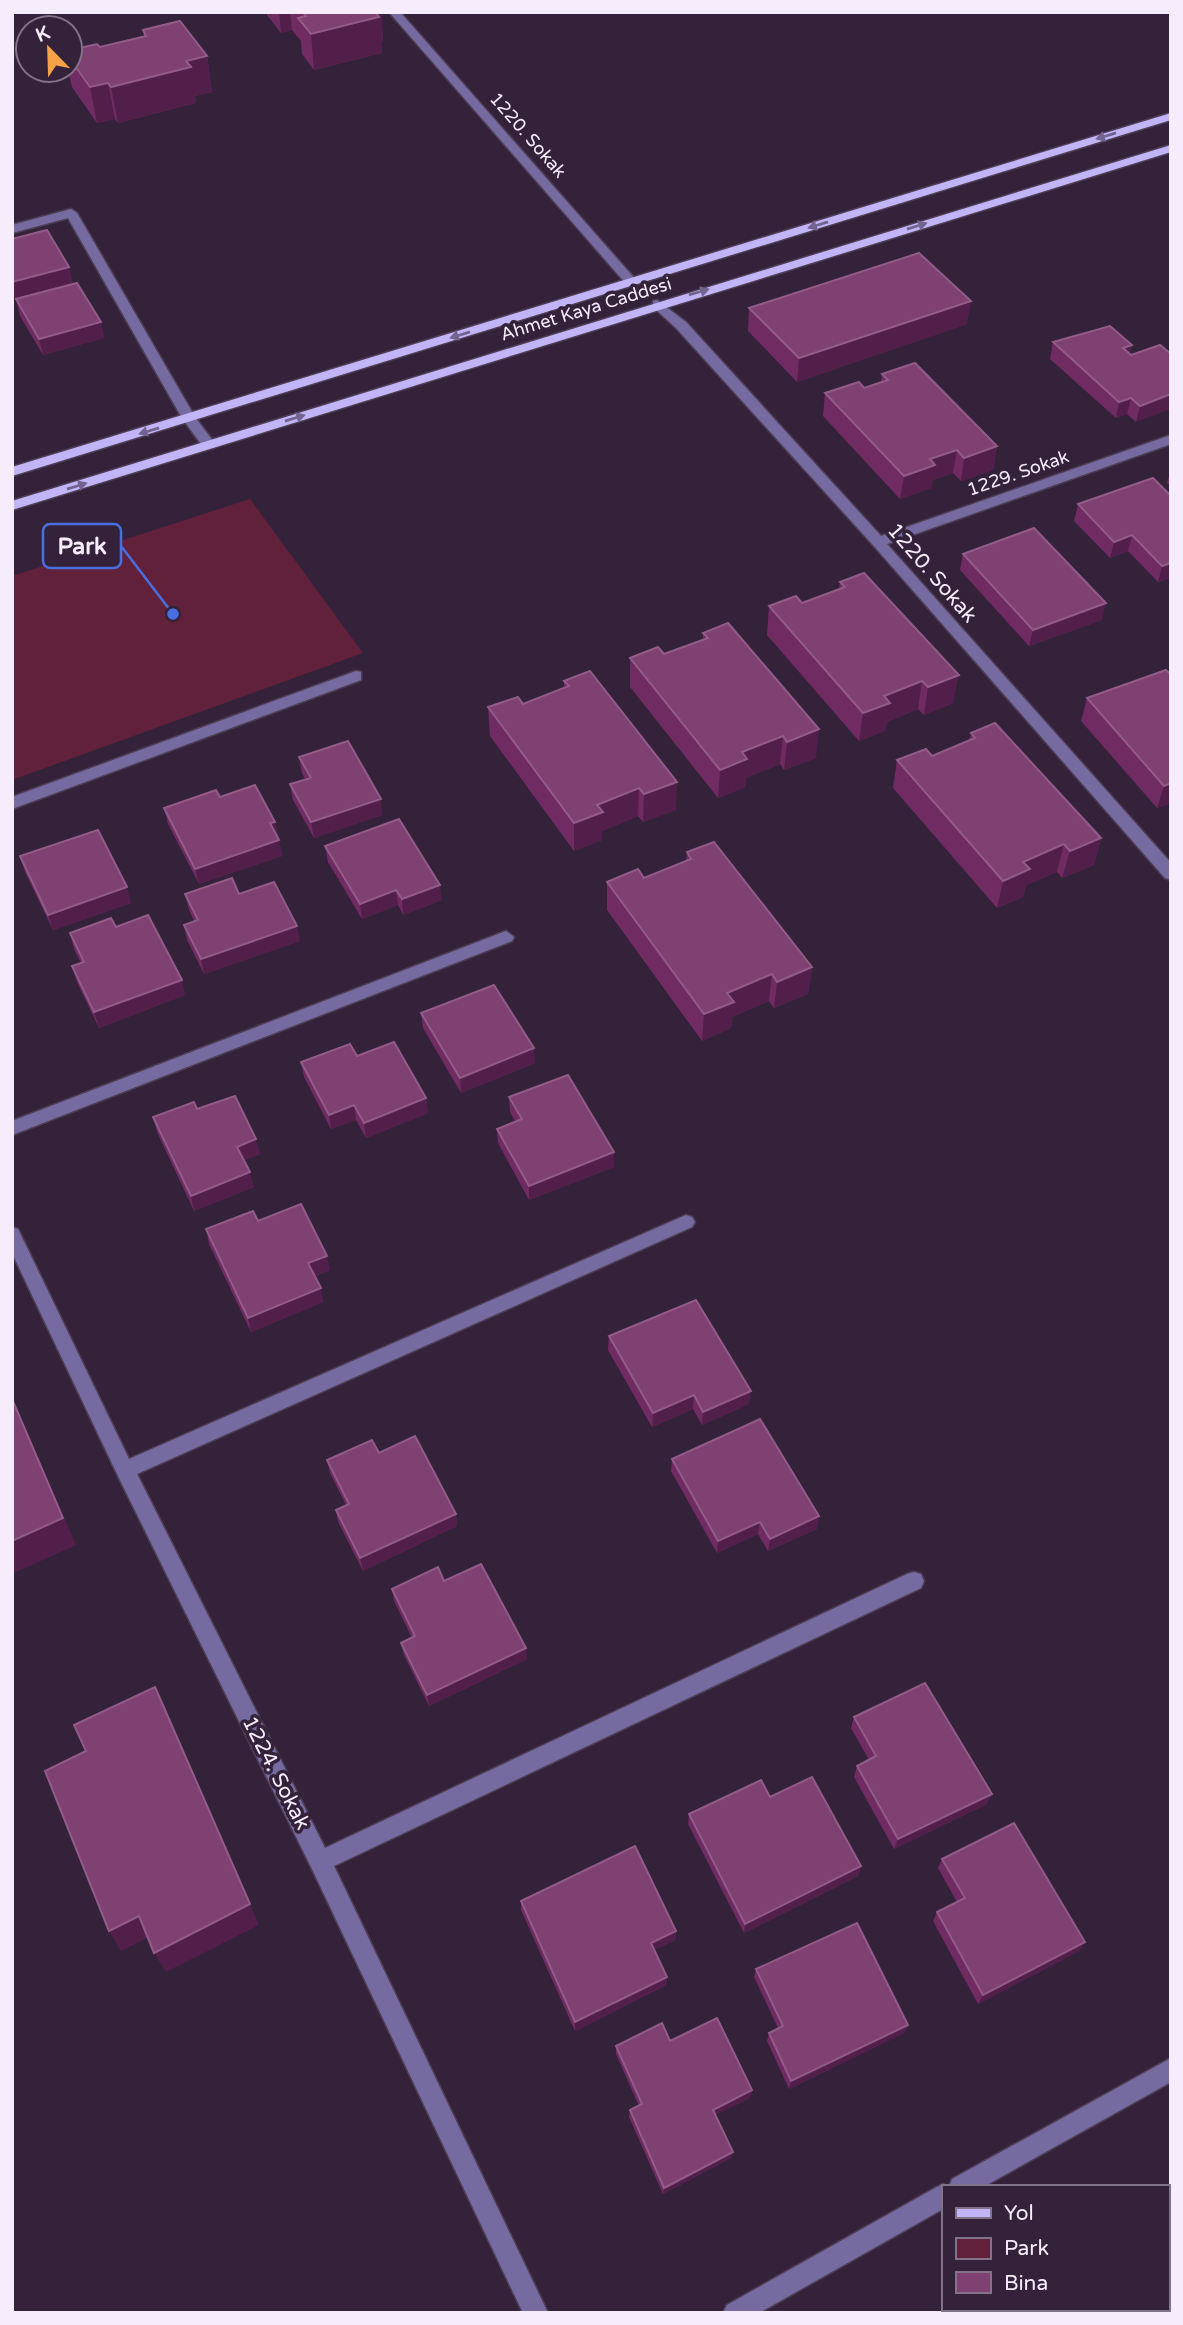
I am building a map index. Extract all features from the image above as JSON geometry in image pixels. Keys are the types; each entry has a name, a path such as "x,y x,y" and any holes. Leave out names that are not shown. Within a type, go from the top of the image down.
{"main road":[{"name":"Ahmet Kaya Caddesi","path":"12,472 1171,116"},
{"name":"Ahmet Kaya Caddesi","path":"12,506 657,304 1171,148"}],"street":[{"name":"1220. Sokak","path":"394,12 632,283"},
{"path":"12,229 71,213 189,418 209,445"},
{"name":"1220. Sokak","path":"657,304 681,325 878,542 1171,874"},
{"name":"1229. Sokak","path":"878,542 1171,439"},
{"path":"12,803 356,676"},
{"path":"12,1128 506,937"},
{"path":"125,1471 686,1222"},
{"name":"1224. Sokak","path":"12,1234 125,1471 320,1861 536,2313"},
{"path":"320,1861 914,1581"},
{"path":"964,2185 1171,2069"},
{"path":"734,2313 942,2197"}],"green space":[{"path":"250,499 363,653 12,780 12,576"}],"building":[{"path":"303,12 375,12 379,17 311,34 298,18 306,16"},
{"path":"180,21 207,56 186,61 191,67 111,87 108,83 90,87 84,79 84,47 97,44 100,47 146,36 143,30"},
{"path":"47,230 69,267 12,282 12,239"},
{"path":"919,253 971,301 799,358 749,308"},
{"path":"77,283 101,322 39,339 16,299"},
{"path":"1110,326 1132,345 1123,348 1131,355 1160,345 1171,354 1171,394 1140,406 1131,398 1119,402 1053,342"},
{"path":"915,363 997,446 964,458 957,450 930,459 935,465 904,476 825,393 859,382 864,388 888,380 882,374"},
{"path":"1153,478 1171,496 1171,563 1162,566 1132,535 1114,542 1078,504"},
{"path":"1034,528 1106,603 1033,630 963,554"},
{"path":"864,573 959,675 928,687 922,681 884,696 890,703 863,713 769,606 796,596 802,603 845,587 840,582"},
{"path":"728,623 819,729 787,742 783,736 742,752 747,759 720,770 630,658 658,647 664,654 708,638 703,633"},
{"path":"1166,670 1171,675 1171,783 1164,786 1087,698"},
{"path":"590,671 677,782 644,794 639,788 597,805 603,812 574,823 488,707 518,697 523,704 569,686 564,681"},
{"path":"995,723 1101,838 1070,851 1064,844 1023,862 1030,869 1003,881 897,760 926,749 932,756 975,738 971,733"},
{"path":"348,741 381,799 311,822 290,784 311,778 299,757"},
{"path":"255,785 275,822 270,823 279,840 195,869 164,808 216,790 220,797"},
{"path":"399,819 440,885 402,899 396,890 360,904 325,846"},
{"path":"98,830 127,887 48,915 20,856"},
{"path":"714,842 812,967 777,982 772,974 727,993 734,1002 704,1014 607,882 638,869 644,878 691,859 687,852"},
{"path":"232,878 239,894 274,882 297,926 201,959 184,925 198,920 185,894"},
{"path":"148,915 182,980 94,1012 72,966 84,962 70,933 111,918 116,927"},
{"path":"494,985 534,1048 460,1078 421,1013"},
{"path":"394,1042 426,1098 364,1123 354,1105 329,1115 301,1062 350,1044 357,1056"},
{"path":"568,1075 614,1152 529,1186 497,1129 522,1119 509,1097"},
{"path":"235,1096 256,1139 237,1147 250,1172 191,1196 153,1117 194,1102 197,1109"},
{"path":"301,1204 327,1256 308,1263 321,1288 248,1318 206,1229 253,1211 258,1221"},
{"path":"696,1300 751,1391 703,1412 694,1395 653,1413 609,1336"},
{"path":"12,1399 63,1518 12,1541"},
{"path":"760,1419 819,1516 770,1539 760,1522 718,1541 672,1459"},
{"path":"415,1436 456,1514 360,1558 336,1510 349,1504 327,1460 372,1440 379,1453"},
{"path":"481,1564 526,1648 427,1695 401,1643 415,1636 392,1589 438,1567 444,1581"},
{"path":"925,1683 992,1794 898,1839 857,1766 876,1756 854,1717"},
{"path":"155,1687 250,1904 154,1953 139,1916 109,1931 45,1771 86,1751 74,1725"},
{"path":"812,1777 861,1866 745,1924 689,1814 761,1780 770,1797"},
{"path":"1014,1823 1085,1942 983,1995 937,1912 965,1898 942,1859"},
{"path":"635,1846 676,1931 651,1943 667,1977 575,2022 521,1901"},
{"path":"857,1923 908,2025 791,2081 769,2033 783,2026 756,1969"},
{"path":"717,2018 752,2090 713,2110 733,2152 664,2188 630,2110 642,2104 616,2046 662,2023 670,2041"},
{"path":"1171,2233 1171,2309 1169,2306"}],"place":[{"name":"Park","path":"173,614"}]}
